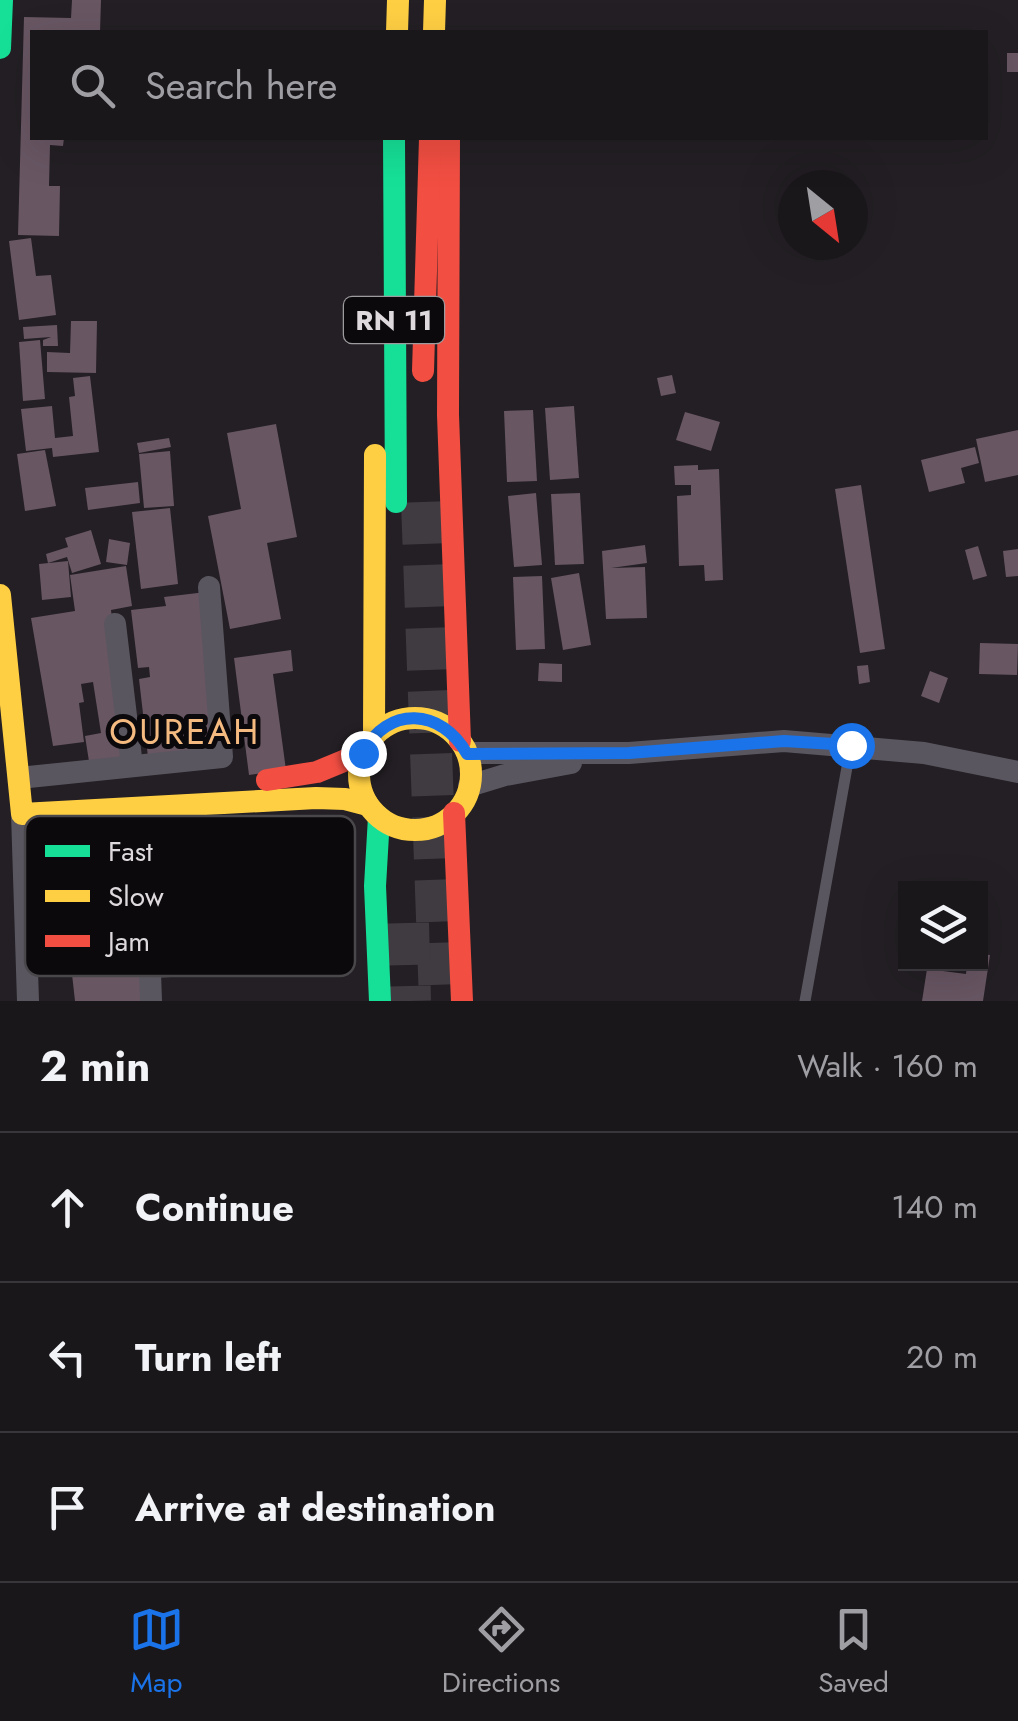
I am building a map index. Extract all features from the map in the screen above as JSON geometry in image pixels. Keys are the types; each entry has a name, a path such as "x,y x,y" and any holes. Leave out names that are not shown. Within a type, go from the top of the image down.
{"main road":[{"path":"0,48 2,0"},
{"path":"380,30 382,0"},
{"path":"398,0 398,30"},
{"path":"434,30 435,0"},
{"path":"446,0 446,30"},
{"path":"375,140 368,744 359,770 360,788 374,811 380,1001"},
{"name":"RN 11","path":"394,140 396,502"},
{"name":"RN 11","path":"423,394 430,140"},
{"path":"17,801 345,799 374,811 393,826 426,829 454,814 470,786 464,747 448,416 449,140"},
{"path":"0,596 17,801"},
{"path":"17,801 293,778 324,772 398,720 412,718 439,723 464,747"},
{"path":"454,814 462,1001"}],"street":[{"path":"25,900 17,801 132,766 222,758 208,587"},
{"path":"115,624 132,766"},
{"path":"470,786 528,770 629,753 784,741 924,753 1018,772"},
{"path":"464,747 629,753"},
{"path":"27,976 28,1001"},
{"path":"150,976 151,1001"}],"lane":[{"path":"804,1001 851,745"}],"building":[{"path":"72,0 101,0 100,30 30,30 30,140 64,140 63,146 50,145 49,186 60,186 59,236 18,235 24,17 71,18"},
{"path":"1007,53 1018,53 1018,72 1007,72"},
{"path":"31,238 36,276 51,275 56,315 19,320 9,241"},
{"path":"71,321 97,321 96,373 47,372 47,352 70,353"},
{"path":"57,325 58,346 43,346 43,340 51,337 24,339 23,327"},
{"path":"40,340 45,399 23,401 19,342"},
{"path":"672,375 676,393 661,396 657,378"},
{"path":"90,376 99,452 53,457 52,448 26,451 21,409 52,406 55,438 73,436 69,397 75,396 73,378"},
{"path":"574,406 579,478 550,480 545,408"},
{"path":"533,410 537,481 507,482 504,411"},
{"path":"685,412 720,422 711,451 676,440"},
{"path":"276,424 297,537 267,543 281,619 230,629 208,516 241,509 227,433"},
{"path":"1018,430 1018,475 985,482 976,439"},
{"path":"169,438 171,447 139,453 137,443"},
{"path":"975,447 979,463 961,468 965,483 929,492 921,460"},
{"path":"45,450 56,506 25,511 17,454"},
{"path":"170,451 174,506 144,508 139,454"},
{"path":"698,465 698,470 719,469 723,580 705,581 704,565 679,566 677,496 691,495 691,485 675,485 674,466"},
{"path":"138,482 140,503 88,510 85,488"},
{"path":"861,485 885,649 860,653 835,489"},
{"path":"536,493 542,565 514,567 508,496"},
{"path":"580,493 584,564 555,565 551,494"},
{"path":"170,508 178,584 141,589 132,512"},
{"path":"91,530 101,564 72,573 67,557 48,563 46,554 68,547 65,538"},
{"path":"109,539 130,543 127,565 106,562"},
{"path":"645,545 647,563 611,568 645,567 647,618 606,619 602,551"},
{"path":"978,546 987,576 973,580 965,550"},
{"path":"1018,549 1018,576 1006,577 1003,551"},
{"path":"68,561 71,597 42,600 39,564"},
{"path":"126,566 132,606 111,610 130,768 91,774 85,736 101,733 93,682 81,684 84,742 53,746 31,618 75,611 70,575"},
{"path":"579,573 591,645 563,650 551,578"},
{"path":"542,576 545,649 516,650 513,577"},
{"path":"206,592 226,765 150,774 139,679 150,677 149,667 138,668 131,610 166,606 164,597"},
{"path":"980,643 1018,644 1017,675 979,674"},
{"path":"291,650 293,671 273,674 286,770 249,775 234,658"},
{"path":"539,663 562,664 562,682 538,681"},
{"path":"868,665 870,682 859,684 857,666"},
{"path":"930,671 948,678 939,703 921,696"},
{"path":"927,971 988,971 983,1001 922,1001"},
{"path":"72,976 149,976 150,1001 75,1001"}],"tunnel":[{"path":"422,502 440,1001"},
{"path":"408,923 410,1001"}],"traffic: fast":[{"path":"0,48 2,0"},
{"path":"394,140 396,502"},
{"path":"379,817 375,886 380,1001"}],"traffic: slow":[{"path":"397,30 398,0"},
{"path":"434,30 435,0"},
{"path":"374,735 375,455"},
{"path":"0,595 22,814 316,798 368,805"},
{"path":"415,718 436,723 454,735 466,753 471,774 466,795 454,813 436,825 415,830 394,825 376,813 364,795 359,774 364,753 376,735 394,723 415,718"}],"traffic: jam":[{"path":"423,371 430,140"},
{"path":"449,140 448,415 460,741"},
{"path":"267,780 317,772 363,753"},
{"path":"454,813 462,1001"}],"district":[{"name":"OUREAH","path":"185,732"}],"route":[{"path":"363,753 385,726 412,718 439,723 450,730 467,754 629,753 784,741 851,745"}]}
